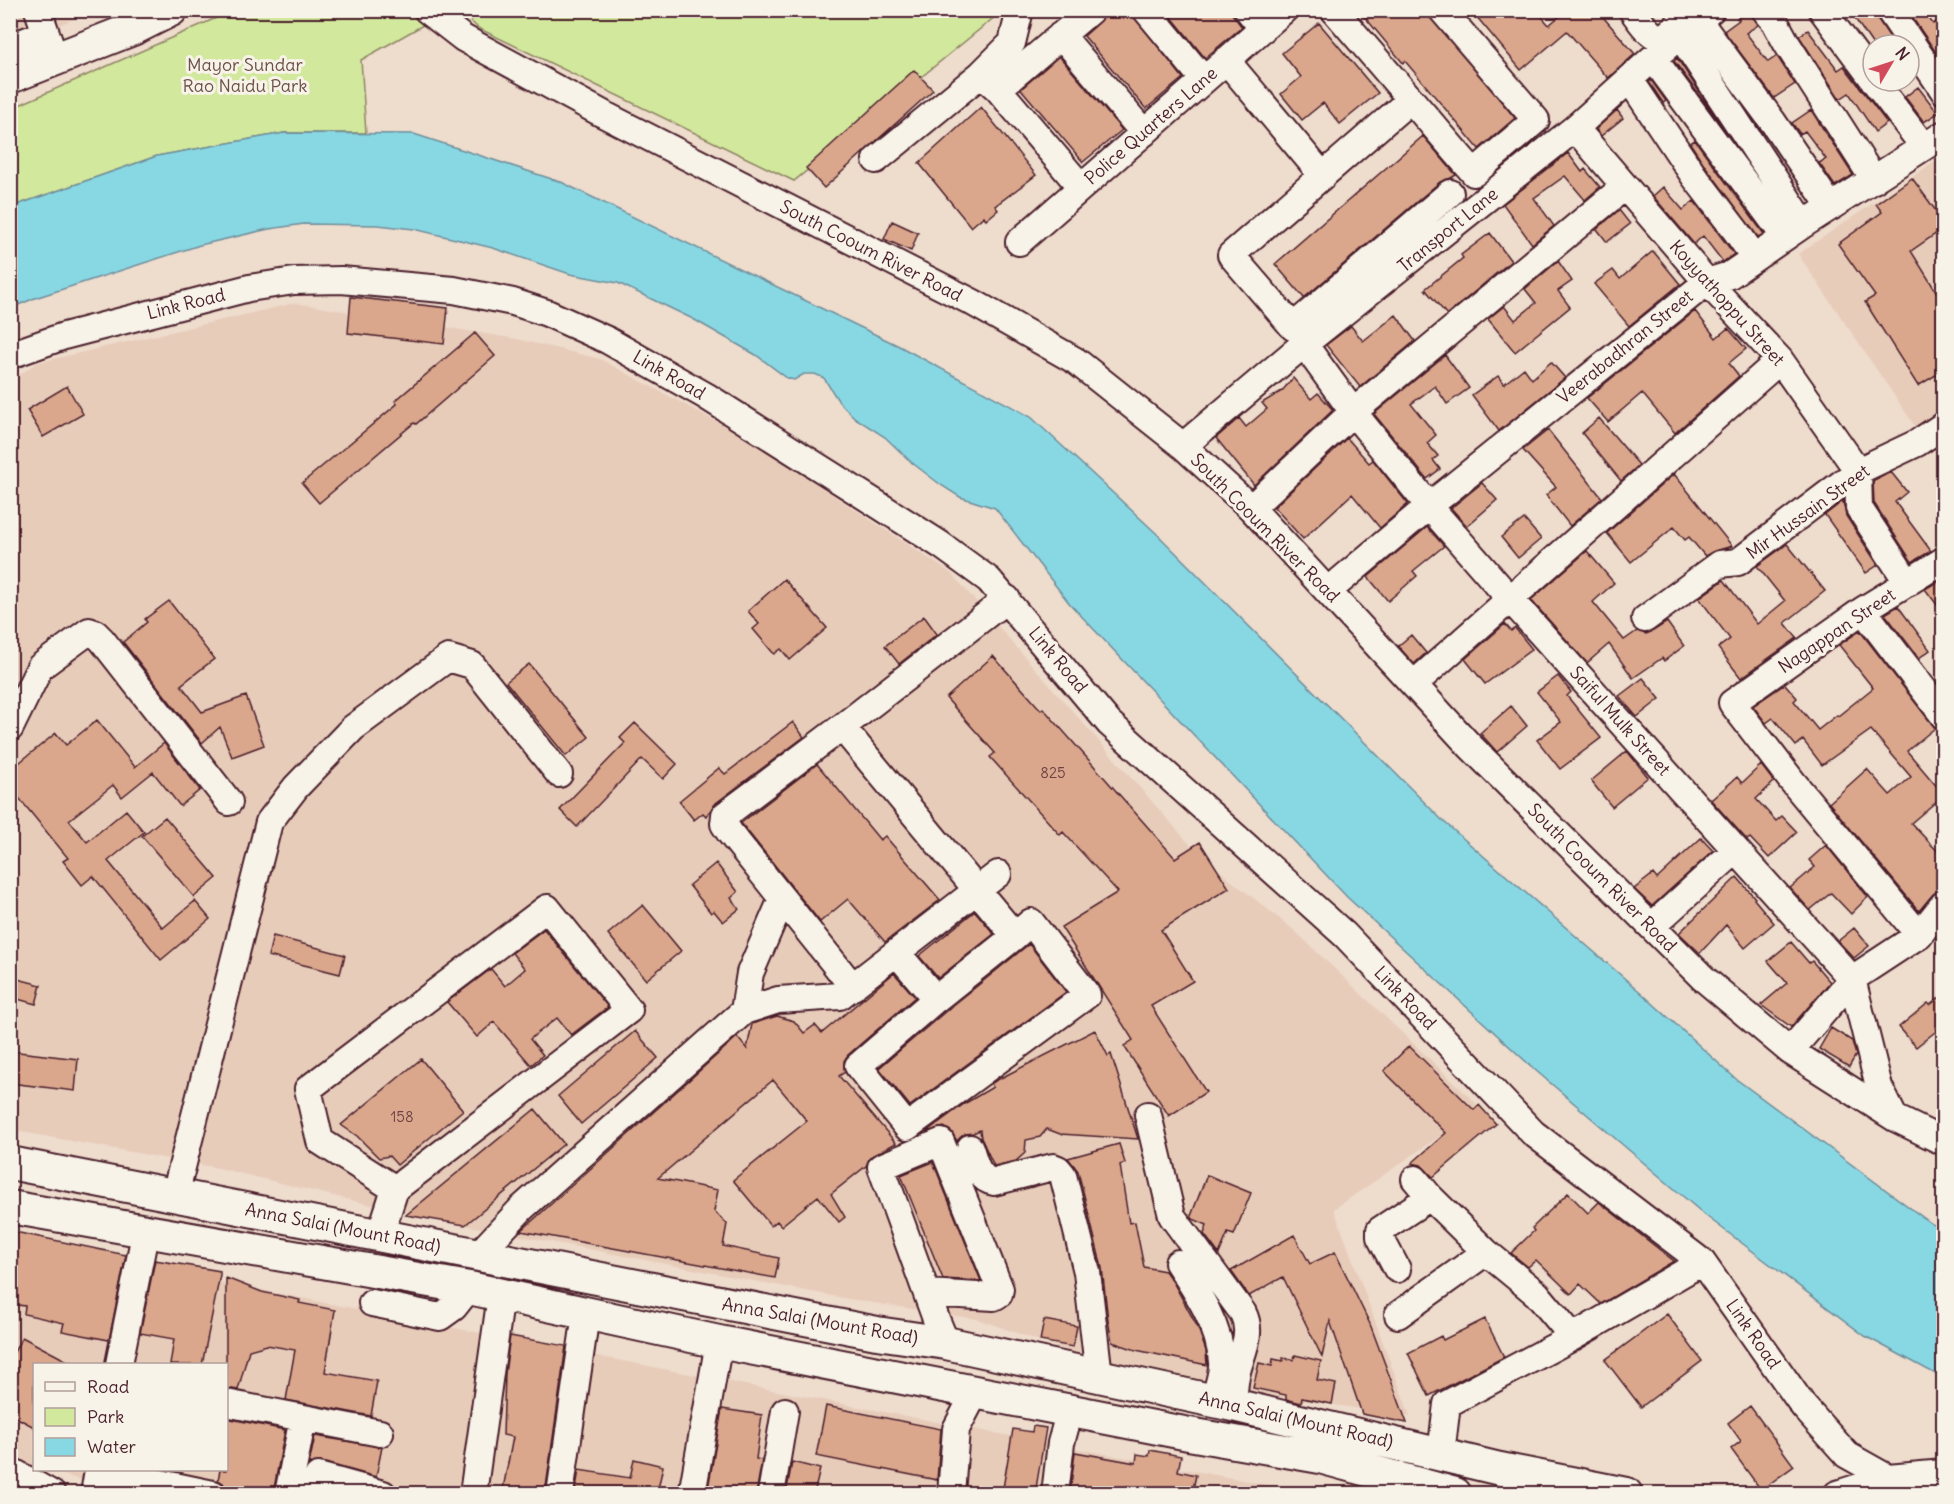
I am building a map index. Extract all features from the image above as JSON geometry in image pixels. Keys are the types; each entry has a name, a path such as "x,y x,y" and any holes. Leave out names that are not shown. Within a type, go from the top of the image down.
{"main road":[{"path":"10,77 50,28 135,28 171,10"},
{"name":"Anna Salai (Mount Road)","path":"19,1162 175,1195 877,1333 946,1343 1099,1376 1454,1457 1497,1481 1626,1494"},
{"name":"Anna Salai (Mount Road)","path":"10,1207 146,1229 469,1288 719,1342 1320,1457 1455,1494"},
{"path":"872,1371 877,1333"},
{"path":"1454,1457 1460,1494"}],"street":[{"name":"South Cooum River Road","path":"427,10 463,39 603,114 972,302 1076,361 1184,446 1251,508 1470,746 1611,889 1652,926 1703,978 1790,1051 1895,1118 1944,1142"},
{"path":"990,82 1012,44 1020,10"},
{"path":"876,160 1061,35 1091,10"},
{"path":"1146,10 1204,80"},
{"name":"Police Quarters Lane","path":"1019,242 1226,60 1255,20 1284,10"},
{"path":"1334,10 1474,172 1536,120 1442,10"},
{"path":"1632,10 1658,38 1664,37 1695,19"},
{"path":"1765,10 1775,22 1874,180"},
{"path":"1822,10 1861,62"},
{"path":"1889,10 1941,80"},
{"path":"1695,19 1773,122 1831,207"},
{"path":"1695,19 1794,230"},
{"name":"Transport Lane","path":"1184,446 1304,344 1575,128 1695,19"},
{"path":"10,47 50,28"},
{"path":"1061,35 1144,133"},
{"path":"1653,58 1794,230"},
{"path":"1226,60 1323,176"},
{"path":"1630,80 1694,176 1754,257"},
{"path":"990,82 1081,187"},
{"path":"1887,93 1934,141"},
{"path":"1410,100 1231,255 1293,327 1450,193"},
{"name":"Koyyathoppu Street","path":"1575,128 1707,282 1780,360 1858,471"},
{"name":"Veerabadhran Street","path":"1328,591 1429,506 1707,282 1730,275 1794,230 1934,141"},
{"path":"1251,508 1353,412 1624,187"},
{"name":"Link Road","path":"10,355 43,342 249,288 294,281 341,280 431,287 513,302 607,340 706,396 941,545 989,580 1109,723 1345,935 1533,1133 1702,1262 1804,1407 1847,1455 1888,1478"},
{"name":"Saiful Mulk Street","path":"1304,344 1353,412 1429,506 1852,979 1879,1087 1895,1118"},
{"path":"1414,684 1780,360"},
{"name":"Mir Hussain Street","path":"1645,619 1720,564 1738,562 1858,471 1917,443 1944,425"},
{"path":"1858,471 1859,508 1908,583"},
{"name":"Nagappan Street","path":"1919,935 1792,782 1732,704 1863,610 1944,560"},
{"path":"853,987 730,833 724,824 725,815 1006,599"},
{"path":"1863,610 1944,716"},
{"path":"10,728 40,667 90,631 102,640 229,802"},
{"path":"175,1195 270,822 296,788 353,728 448,658 472,665 559,774"},
{"path":"842,727 988,881 1015,936"},
{"path":"1652,926 1736,850"},
{"path":"478,1255 522,1208 744,1011 778,1000 840,996 988,881"},
{"path":"744,1011 750,973 782,899"},
{"path":"1790,1051 1852,979 1919,935 1943,905"},
{"path":"380,1235 395,1189 629,1010 547,908 308,1089 320,1141 395,1189"},
{"path":"1031,922 1087,995 907,1127 858,1066 936,999 1031,922"},
{"path":"897,952 936,999"},
{"path":"1148,1115 1172,1216 1248,1323 1248,1337 1236,1376 1224,1403"},
{"path":"927,1293 986,1298 999,1294 1000,1289 941,1142 881,1167 927,1293 946,1343"},
{"path":"970,1148 980,1176 987,1181 994,1182 1053,1167 1063,1175 1087,1272 1099,1376"},
{"path":"1397,1269 1380,1237 1380,1230 1423,1188 1486,1252 1537,1294 1573,1336"},
{"path":"119,1363 146,1229"},
{"path":"1398,1315 1486,1252"},
{"path":"1454,1457 1447,1404 1573,1336 1702,1262"},
{"path":"1178,1263 1194,1286 1210,1319 1219,1346 1223,1364 1224,1403"},
{"path":"384,1273 396,1295 382,1305 440,1317 454,1307 469,1288"},
{"path":"473,1494 501,1295"},
{"path":"560,1494 586,1314"},
{"path":"692,1494 719,1342"},
{"path":"951,1494 956,1429 976,1391"},
{"path":"228,1403 380,1433"},
{"path":"1055,1494 1061,1443 1070,1410"},
{"path":"771,1494 785,1411"},
{"path":"288,1494 303,1418"},
{"path":"10,1470 52,1494"},
{"path":"94,1494 98,1471"},
{"path":"103,1471 213,1494"},
{"path":"1837,1494 1888,1478 1944,1473"},
{"path":"314,1494 318,1476 383,1494"}],"shaded area":[{"path":"11,11 94,11 11,44"},
{"path":"1943,156 1943,420 1921,435 1798,254"},
{"path":"295,303 517,339 600,359 745,437 951,573 1200,856 1295,931 1481,1108 1334,1209 1410,1416 1142,1377 977,1319 848,1299 417,1216 218,1168 11,1130 10,382 36,363"},
{"path":"10,1240 125,1264 108,1363 33,1363 33,1465 11,1454"},
{"path":"147,1268 1310,1493 111,1494 114,1471 228,1471 228,1363 131,1363"},
{"path":"47,1471 89,1471 87,1481"}],"green space":[{"name":"Mayor Sundar Rao Naidu Park","path":"232,11 448,11 361,60 366,133 284,133 157,156 11,207 10,109"},
{"path":"460,11 1002,11 794,181 478,28"}],"water":[{"path":"284,133 414,134 561,182 899,346 1031,417 1156,533 1443,821 1638,990 1736,1079 1943,1230 1943,1378 1865,1336 1706,1216 1534,1069 1347,897 1070,604 995,508 960,497 941,485 911,462 885,437 855,418 839,402 824,378 815,374 804,374 794,380 787,378 756,355 693,319 618,283 570,274 493,248 414,229 378,225 304,224 269,229 200,245 35,298 11,308 11,207 157,156"}],"building":[{"path":"1109,10 1129,10 1183,78 1146,109 1084,36 1101,21"},
{"path":"1166,10 1229,10 1242,27 1205,58"},
{"path":"1359,10 1425,10 1515,118 1479,149"},
{"path":"1471,10 1536,10 1549,25 1567,10 1597,10 1635,54 1608,78 1567,31 1521,70"},
{"path":"1750,10 1758,25 1746,33 1768,62 1777,56 1795,84 1774,98 1724,31 1739,20 1737,18"},
{"path":"1849,10 1874,10 1887,33 1865,33"},
{"path":"1907,10 1923,10 1933,24 1944,17 1944,64"},
{"path":"1319,23 1378,93 1340,124 1323,103 1302,120 1281,94 1301,77 1282,53"},
{"path":"1808,30 1838,70 1844,66 1861,89 1861,93 1864,93 1887,123 1875,132 1849,93 1840,99 1799,36"},
{"path":"1059,56 1122,130 1083,162 1021,89"},
{"path":"1677,58 1722,126 1674,61"},
{"path":"914,70 933,90 824,188 806,168"},
{"path":"1651,80 1666,101 1663,103 1649,82"},
{"path":"1921,91 1938,113 1924,122 1905,97 1910,93 1921,93"},
{"path":"981,107 1036,175 995,206 998,210 986,220 984,216 971,227 919,163"},
{"path":"1617,110 1623,118 1601,136 1596,129"},
{"path":"1811,110 1853,175 1835,186 1819,163 1826,159 1805,131 1800,134 1792,123"},
{"path":"1423,136 1456,175 1440,182 1304,298 1275,264"},
{"path":"1695,140 1764,234 1758,237 1706,167 1690,143"},
{"path":"1568,153 1582,172 1585,169 1600,187 1585,200 1565,176 1534,198 1554,226 1532,244 1503,204"},
{"path":"1912,178 1944,222 1944,228 1911,251 1944,304 1944,370 1918,386 1865,302 1875,296 1838,244 1882,212 1876,204"},
{"path":"1663,187 1683,210 1694,201 1734,254 1723,262 1703,236 1694,244 1653,196"},
{"path":"1619,210 1630,224 1607,242 1597,229"},
{"path":"892,221 918,233 911,251 884,239"},
{"path":"1490,233 1511,261 1447,315 1425,289 1463,258 1461,255"},
{"path":"1653,251 1680,284 1629,326 1594,284 1613,270 1620,279"},
{"path":"1558,261 1572,281 1558,291 1570,307 1515,352 1488,319 1504,306 1515,320 1536,303 1525,289"},
{"path":"351,297 448,308 444,344 348,333"},
{"path":"1695,311 1716,338 1728,328 1746,349 1729,363 1739,376 1675,433 1642,393 1608,422 1587,398"},
{"path":"1396,315 1415,341 1360,387 1326,345 1351,326 1363,341"},
{"path":"475,333 495,356 319,503 302,483 397,404 395,401"},
{"path":"1445,355 1469,388 1447,404 1435,386 1411,404 1436,435 1427,443 1438,456 1433,460 1440,469 1427,479 1374,414"},
{"path":"1551,362 1565,378 1499,431 1472,395 1498,376 1504,384 1524,368 1532,379"},
{"path":"1293,378 1311,399 1318,393 1333,410 1254,485 1216,438 1239,418 1246,427 1267,409 1262,403 1282,391"},
{"path":"67,386 83,414 43,437 27,410"},
{"path":"1599,418 1639,465 1621,481 1582,433"},
{"path":"1548,430 1602,498 1570,526 1546,495 1556,487 1523,450"},
{"path":"1347,438 1369,463 1373,460 1408,504 1380,528 1352,494 1303,539 1274,507"},
{"path":"1891,472 1907,492 1895,502 1931,551 1912,562 1874,503 1873,481"},
{"path":"1674,474 1732,546 1705,556 1689,537 1685,540 1674,527 1631,562 1607,533"},
{"path":"1482,483 1497,500 1467,526 1451,508"},
{"path":"1843,501 1846,516 1878,565 1866,573 1825,515"},
{"path":"1524,519 1541,539 1518,558 1501,537"},
{"path":"1427,527 1444,546 1413,571 1417,576 1388,601 1368,577"},
{"path":"1787,544 1825,591 1785,623 1797,638 1741,678 1718,648 1730,639 1699,598 1724,580 1757,624 1785,601 1757,566"},
{"path":"1587,551 1614,583 1593,602 1624,640 1637,631 1646,634 1667,622 1684,646 1664,661 1662,658 1633,678 1609,644 1587,663 1531,600"},
{"path":"1944,578 1944,614 1925,589"},
{"path":"784,579 827,628 790,660 781,649 774,654 753,629 759,624 748,611"},
{"path":"169,601 214,659 181,685 202,712 246,696 264,745 232,757 220,727 202,743 123,642 147,622 145,619"},
{"path":"1898,606 1930,650 1919,658 1885,614"},
{"path":"924,616 937,634 899,664 885,646"},
{"path":"1505,624 1511,631 1515,628 1532,649 1485,684 1465,659"},
{"path":"1860,631 1935,728 1907,751 1944,795 1911,823 1944,858 1944,889 1933,894 1919,911 1829,803 1867,769 1890,795 1911,777 1871,730 1822,765 1803,740 1796,746 1773,718 1766,723 1753,706 1785,684 1797,698 1794,701 1818,730 1838,716 1873,688 1839,645"},
{"path":"1411,635 1426,653 1414,664 1398,646"},
{"path":"993,656 1041,710 1043,708 1175,858 1200,842 1229,888 1161,930 1193,981 1151,1006 1206,1092 1169,1116 1124,1046 1133,1040 1061,927 1118,892 1063,832 1060,835 990,757 995,753 946,698"},
{"path":"529,664 589,737 566,756 506,682"},
{"path":"1558,676 1571,692 1567,696 1601,738 1560,769 1537,740 1561,722 1537,692"},
{"path":"1643,678 1660,699 1637,717 1619,696"},
{"path":"1511,706 1527,726 1497,752 1480,733"},
{"path":"97,720 135,767 164,743 200,790 180,806 153,772 122,797 113,785 69,820 87,842 126,810 144,832 108,861 163,928 195,901 210,919 161,960 93,876 82,885 63,861 68,858 10,787 10,770 56,733 66,745"},
{"path":"793,722 804,737 716,803 706,816 703,813 694,820 679,801 719,768 725,774"},
{"path":"635,723 677,764 663,779 642,759 577,827 560,810 625,743 620,738"},
{"path":"1627,751 1648,777 1612,807 1591,781"},
{"path":"817,764 880,840 885,836 940,900 885,942 848,899 820,922 741,823"},
{"path":"1761,765 1774,782 1756,799 1776,821 1782,816 1797,832 1769,858 1750,838 1747,840 1711,800 1737,777 1742,783"},
{"path":"165,817 217,878 194,897 142,836"},
{"path":"1701,838 1713,851 1652,906 1634,889 1653,874 1657,879"},
{"path":"1826,845 1868,897 1851,914 1831,893 1810,910 1790,888 1815,867 1809,860"},
{"path":"716,863 738,892 731,898 739,909 723,922 714,911 711,913 689,885"},
{"path":"1737,877 1774,923 1745,948 1726,925 1700,953 1679,933"},
{"path":"643,905 681,951 646,980 608,934"},
{"path":"975,911 994,934 938,978 919,956"},
{"path":"1854,928 1869,946 1854,958 1838,941"},
{"path":"544,929 608,1007 571,1035 557,1018 530,1039 543,1055 531,1065 494,1022 477,1037 447,1002 491,969 505,986 525,969 512,953"},
{"path":"273,936 345,955 340,974 268,956"},
{"path":"1791,942 1830,982 1791,1027 1761,1005 1787,983 1768,961"},
{"path":"1029,944 1066,992 910,1106 879,1068"},
{"path":"894,973 915,997 848,1055 844,1061 845,1072 839,1076 896,1143 870,1157 866,1166 831,1194 845,1217 839,1222 818,1196 781,1226 777,1221 771,1226 733,1180 807,1121 773,1080 658,1178 718,1190 714,1211 727,1224 723,1246 779,1258 775,1278 521,1231 737,1037 747,1049 752,1024 777,1016 794,1021 804,1033 815,1025 822,1033"},
{"path":"10,977 41,985 36,1004 10,997"},
{"path":"1944,994 1944,1025 1916,1047 1899,1027 1928,1003 1930,1005"},
{"path":"1831,1028 1852,1041 1856,1055 1849,1067 1819,1049"},
{"path":"1095,1030 1108,1056 1111,1054 1138,1139 1060,1134 1047,1129 1040,1137 1026,1140 1025,1153 1016,1161 994,1166 981,1138 980,1130 965,1134 957,1141 951,1131 944,1127 926,1132 964,1104 993,1087 991,1084 997,1080"},
{"path":"635,1031 658,1058 581,1124 558,1096"},
{"path":"1409,1046 1474,1110 1479,1105 1496,1124 1433,1177 1421,1165 1412,1163 1446,1133 1384,1071"},
{"path":"10,1051 78,1059 75,1091 10,1083"},
{"path":"421,1059 463,1110 397,1165 389,1156 379,1158 357,1136 341,1125"},
{"path":"535,1109 564,1144 465,1225 406,1215"},
{"path":"1119,1144 1125,1163 1120,1165 1129,1223 1135,1222 1144,1267 1165,1271 1173,1282 1198,1328 1206,1351 1207,1365 1136,1350 1112,1342 1102,1268 1078,1171 1068,1158"},
{"path":"933,1162 981,1281 943,1279 901,1175"},
{"path":"1207,1175 1251,1193 1234,1235 1228,1233 1219,1254 1204,1234 1207,1225 1191,1216"},
{"path":"1568,1193 1588,1213 1599,1202 1674,1261 1601,1304 1580,1284 1571,1294 1536,1260 1528,1267 1511,1253 1534,1231 1532,1228"},
{"path":"10,1231 126,1255 109,1340 62,1331 64,1323 24,1314 25,1306 10,1304"},
{"path":"1294,1235 1310,1264 1335,1252 1370,1324 1407,1423 1362,1414 1330,1321 1322,1357 1283,1277 1249,1296 1231,1271"},
{"path":"155,1260 220,1271 202,1363 170,1363 174,1339 140,1333"},
{"path":"226,1278 262,1292 300,1300 299,1303 335,1310 325,1372 377,1381 371,1416 286,1400 295,1350 267,1345 249,1350 238,1390 228,1388 228,1363 226,1363"},
{"path":"1667,1314 1702,1361 1641,1407 1605,1360"},
{"path":"1485,1319 1504,1357 1429,1396 1408,1353 1441,1336 1443,1340"},
{"path":"1044,1320 1077,1326 1073,1347 1040,1341"},
{"path":"510,1336 566,1346 545,1494 502,1494 513,1437 503,1435 505,1374"},
{"path":"22,1337 71,1363 33,1363 33,1426 10,1414 10,1360"},
{"path":"1295,1355 1321,1361 1317,1380 1336,1384 1332,1404 1302,1398 1301,1403 1286,1399 1286,1395 1253,1388 1259,1363 1272,1366 1273,1359 1294,1360"},
{"path":"826,1406 941,1429 937,1480 816,1456"},
{"path":"1750,1406 1794,1466 1761,1490 1731,1449 1741,1441 1728,1423"},
{"path":"722,1409 762,1415 756,1459 762,1460 756,1494 707,1494"},
{"path":"228,1418 285,1430 273,1494 228,1494 223,1483 218,1480 220,1471 228,1471"},
{"path":"1033,1426 1046,1428 1035,1494 1002,1494 1013,1429 1032,1432"},
{"path":"315,1436 382,1447 376,1477 322,1462 309,1464"},
{"path":"1150,1450 1181,1456 1178,1471 1196,1475 1192,1494 1161,1494 1127,1486 1128,1494 1070,1494 1075,1452 1136,1463 1137,1454 1149,1456"},
{"path":"634,1459 663,1466 657,1494 575,1494 579,1470 630,1478"},
{"path":"792,1462 820,1469 814,1494 786,1494"}]}
